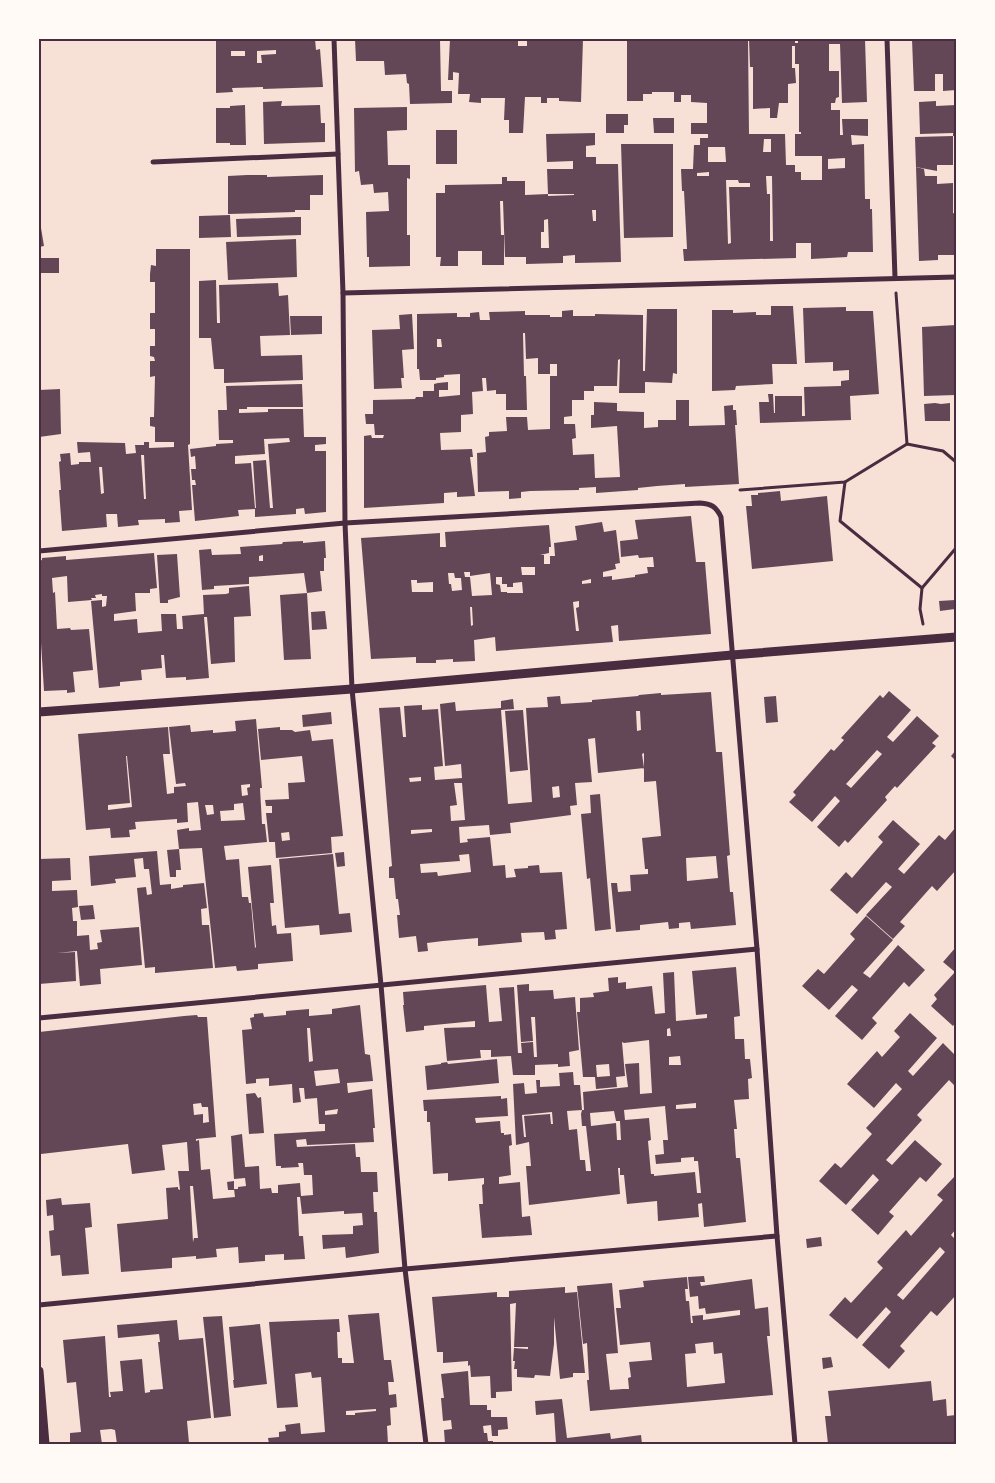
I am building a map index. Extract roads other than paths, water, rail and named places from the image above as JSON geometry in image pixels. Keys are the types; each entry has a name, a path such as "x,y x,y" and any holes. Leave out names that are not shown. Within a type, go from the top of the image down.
{"street":[{"path":"334,39 343,293 345,523 352,688 381,985 405,1269 426,1444"},
{"path":"887,39 895,278"},
{"path":"153,162 338,154"},
{"path":"343,293 956,277"},
{"path":"39,551 345,523 700,503 716,507 720,517 757,949 777,1236 795,1444"},
{"path":"39,712 352,688 956,636"},
{"path":"39,1018 757,949"},
{"path":"39,1305 405,1269 777,1236"},
{"path":"39,1370 45,1444"}]}
